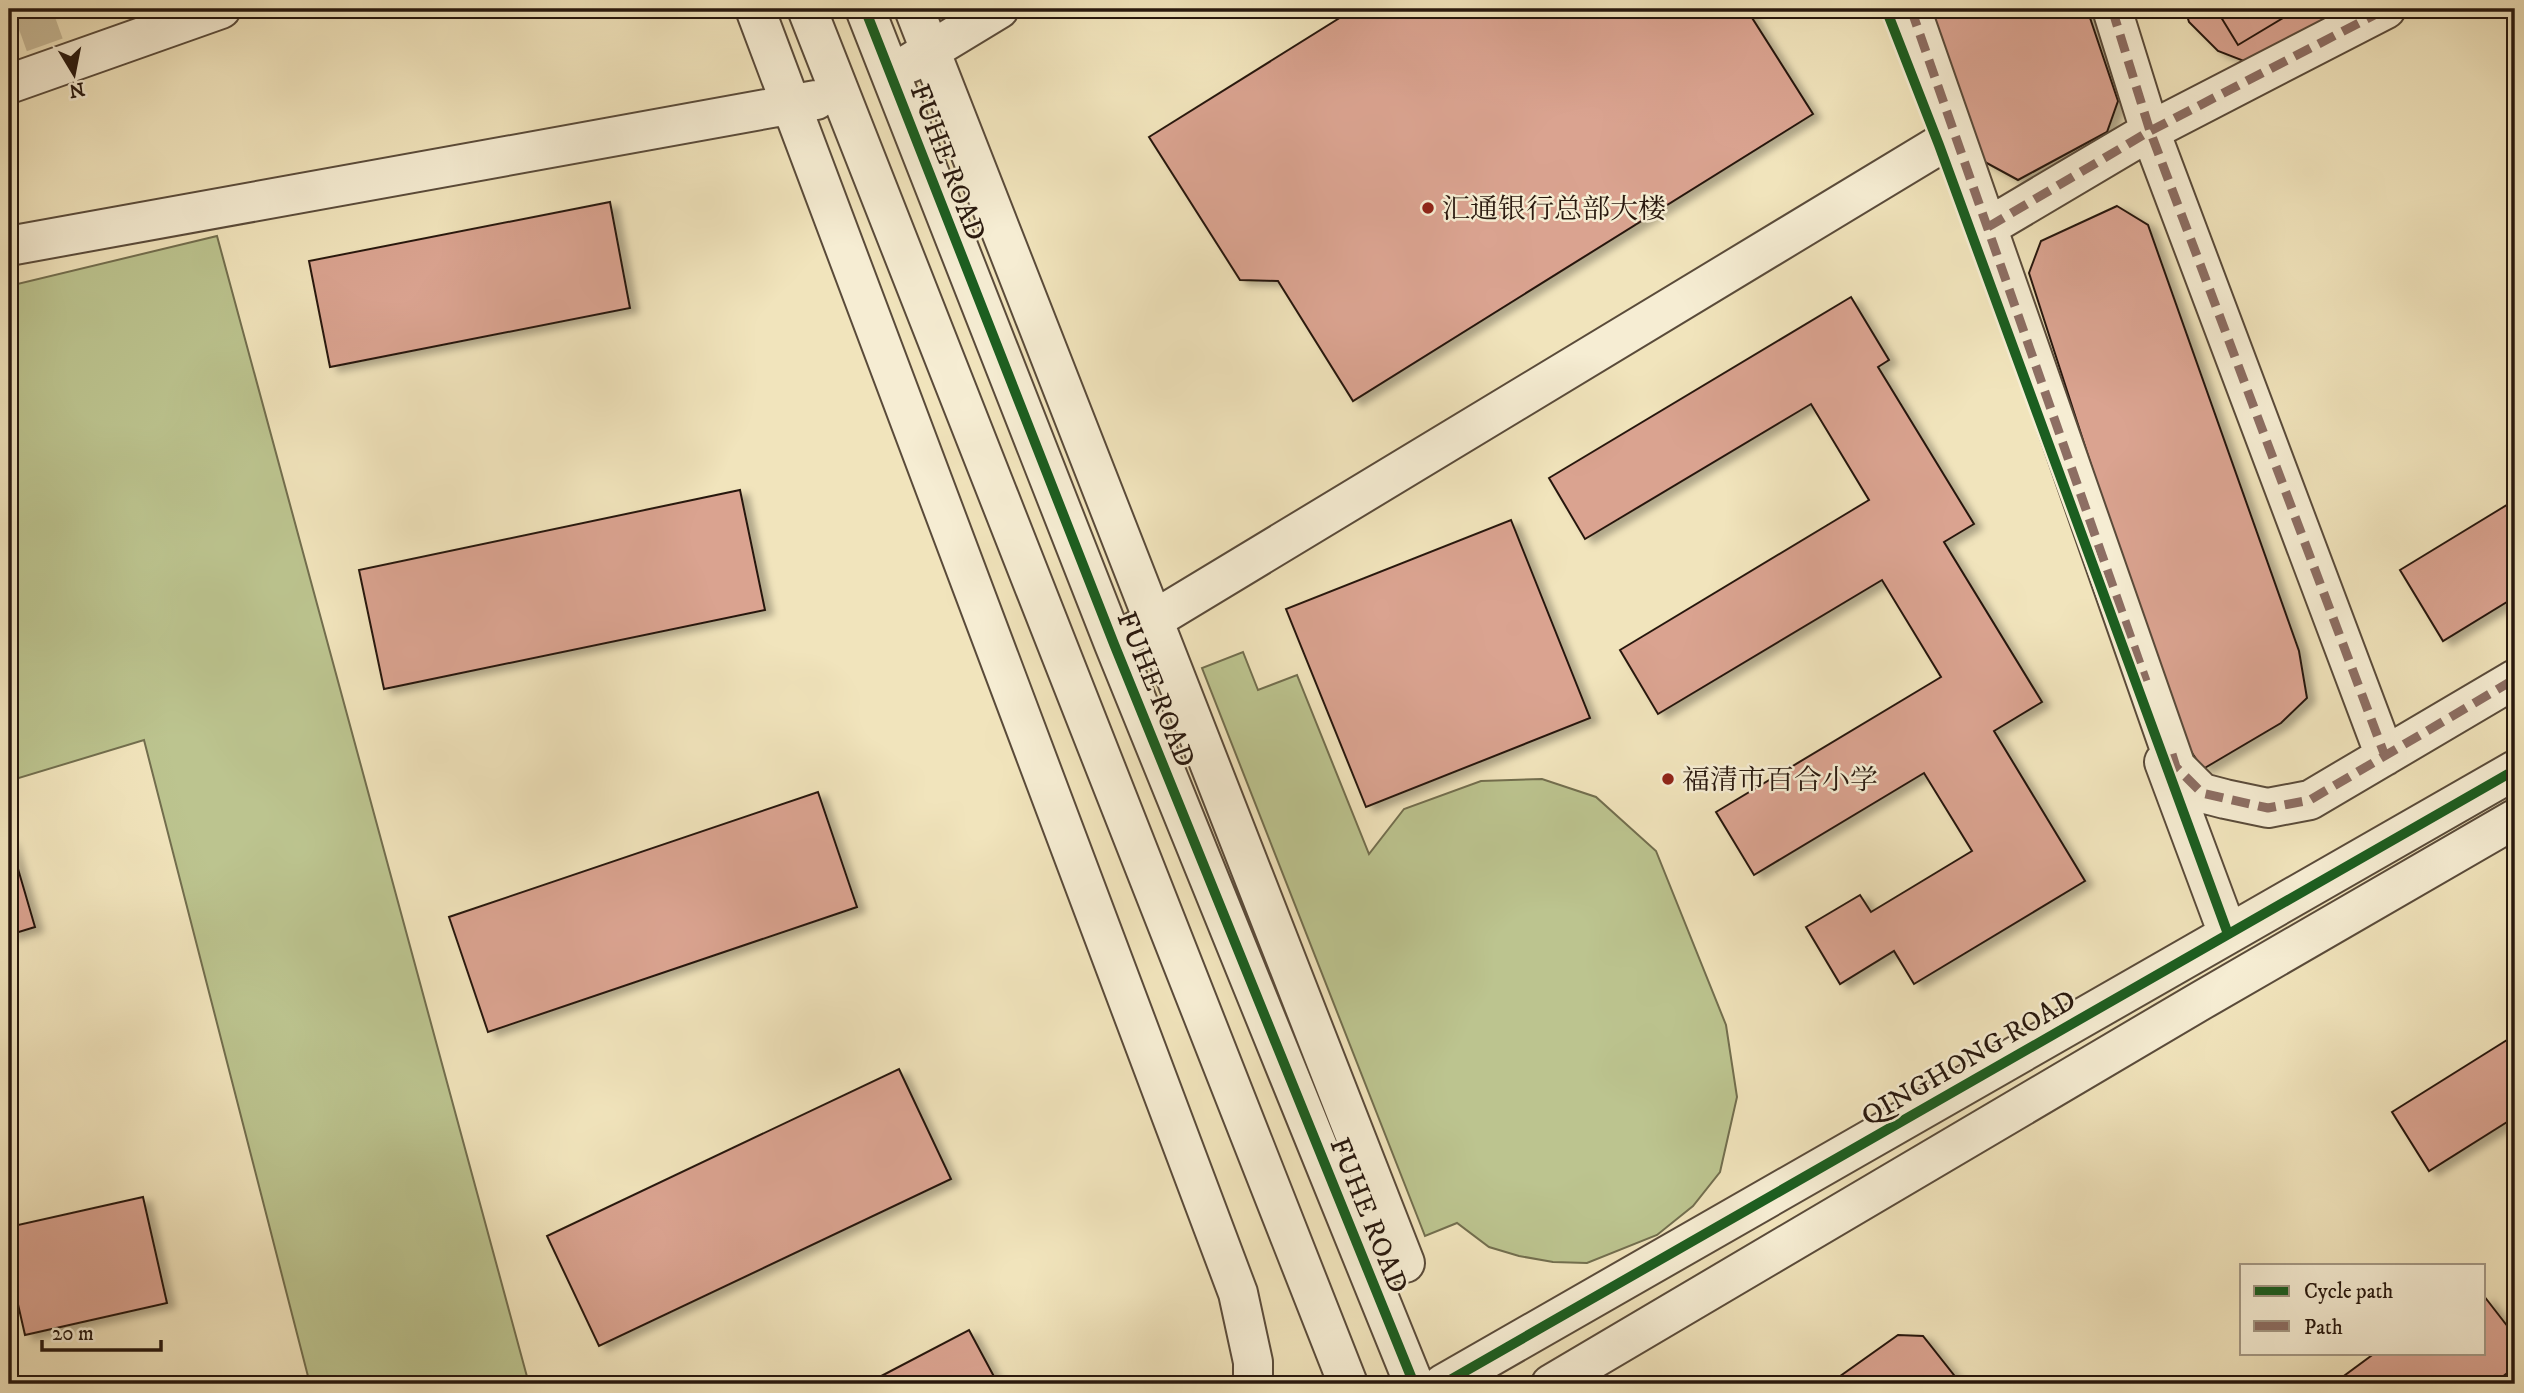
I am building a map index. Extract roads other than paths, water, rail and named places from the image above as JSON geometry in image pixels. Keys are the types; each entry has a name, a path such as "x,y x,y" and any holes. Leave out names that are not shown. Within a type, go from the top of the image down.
{"street":[{"path":"9,84 221,9"},
{"path":"755,9 1238,1293 1253,1363 1253,1384"},
{"path":"807,9 1348,1384"},
{"name":"FUHE ROAD","path":"864,9 1114,644 1414,1384"},
{"path":"914,9 1405,1263"},
{"path":"890,75 999,9"},
{"path":"1886,9 1939,145 2228,934"},
{"path":"1911,9 2176,767 2202,793 2268,808 2310,800 2515,679"},
{"path":"2112,9 2150,131 2385,756"},
{"path":"1988,227 2150,131 2386,9"},
{"path":"9,246 842,96"},
{"path":"1114,644 1939,145"},
{"name":"QINGHONG ROAD","path":"1443,1384 2515,770"},
{"path":"1551,1384 2202,1000 2515,819"}],"tunnel":[{"path":"32,9 53,68"}],"place":[{"name":"汇通银行总部大楼","path":"1428,208"},
{"name":"福清市百合小学","path":"1668,779"}]}
